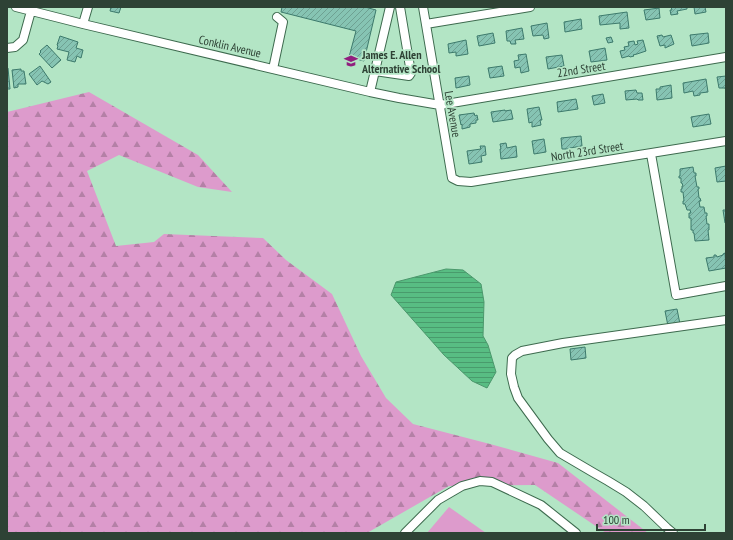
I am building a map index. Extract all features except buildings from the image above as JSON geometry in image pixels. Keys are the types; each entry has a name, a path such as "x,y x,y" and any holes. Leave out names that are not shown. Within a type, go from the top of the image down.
{"street":[{"name":"Conklin Avenue","path":"16,7 370,92 440,104"},
{"path":"84,24 88,7"},
{"path":"370,92 390,7"},
{"path":"375,71 409,76 411,73 400,7"},
{"name":"Lee Avenue","path":"423,7 452,178"},
{"path":"426,24 530,7"},
{"path":"7,48 15,47 23,40 31,11"},
{"path":"273,69 283,22 277,17"},
{"name":"22nd Street","path":"440,104 726,57"},
{"name":"North 23rd Street","path":"452,178 458,182 471,182 726,141"},
{"path":"651,154 676,295 726,286"},
{"path":"673,533 644,506 626,492 560,453 518,398 511,374 512,358 522,351 563,343 726,320"},
{"path":"405,533 438,500 462,486 480,481 492,482 541,505 576,533"}],"green space":[{"path":"89,92 198,155 232,192 198,187 119,155 87,171 116,246 154,242 164,234 263,238 286,260 332,294 361,356 386,398 413,424 558,463 648,533 606,533 535,485 449,486 367,533 7,533 7,112"},
{"path":"449,507 486,533 427,533"}],"shaded area":[{"path":"446,269 463,270 481,284 484,302 483,336 488,345 496,372 487,388 472,381 444,355 391,295 396,282"}],"place":[{"name":"James E. Allen Alternative School","path":"351,61"}]}
